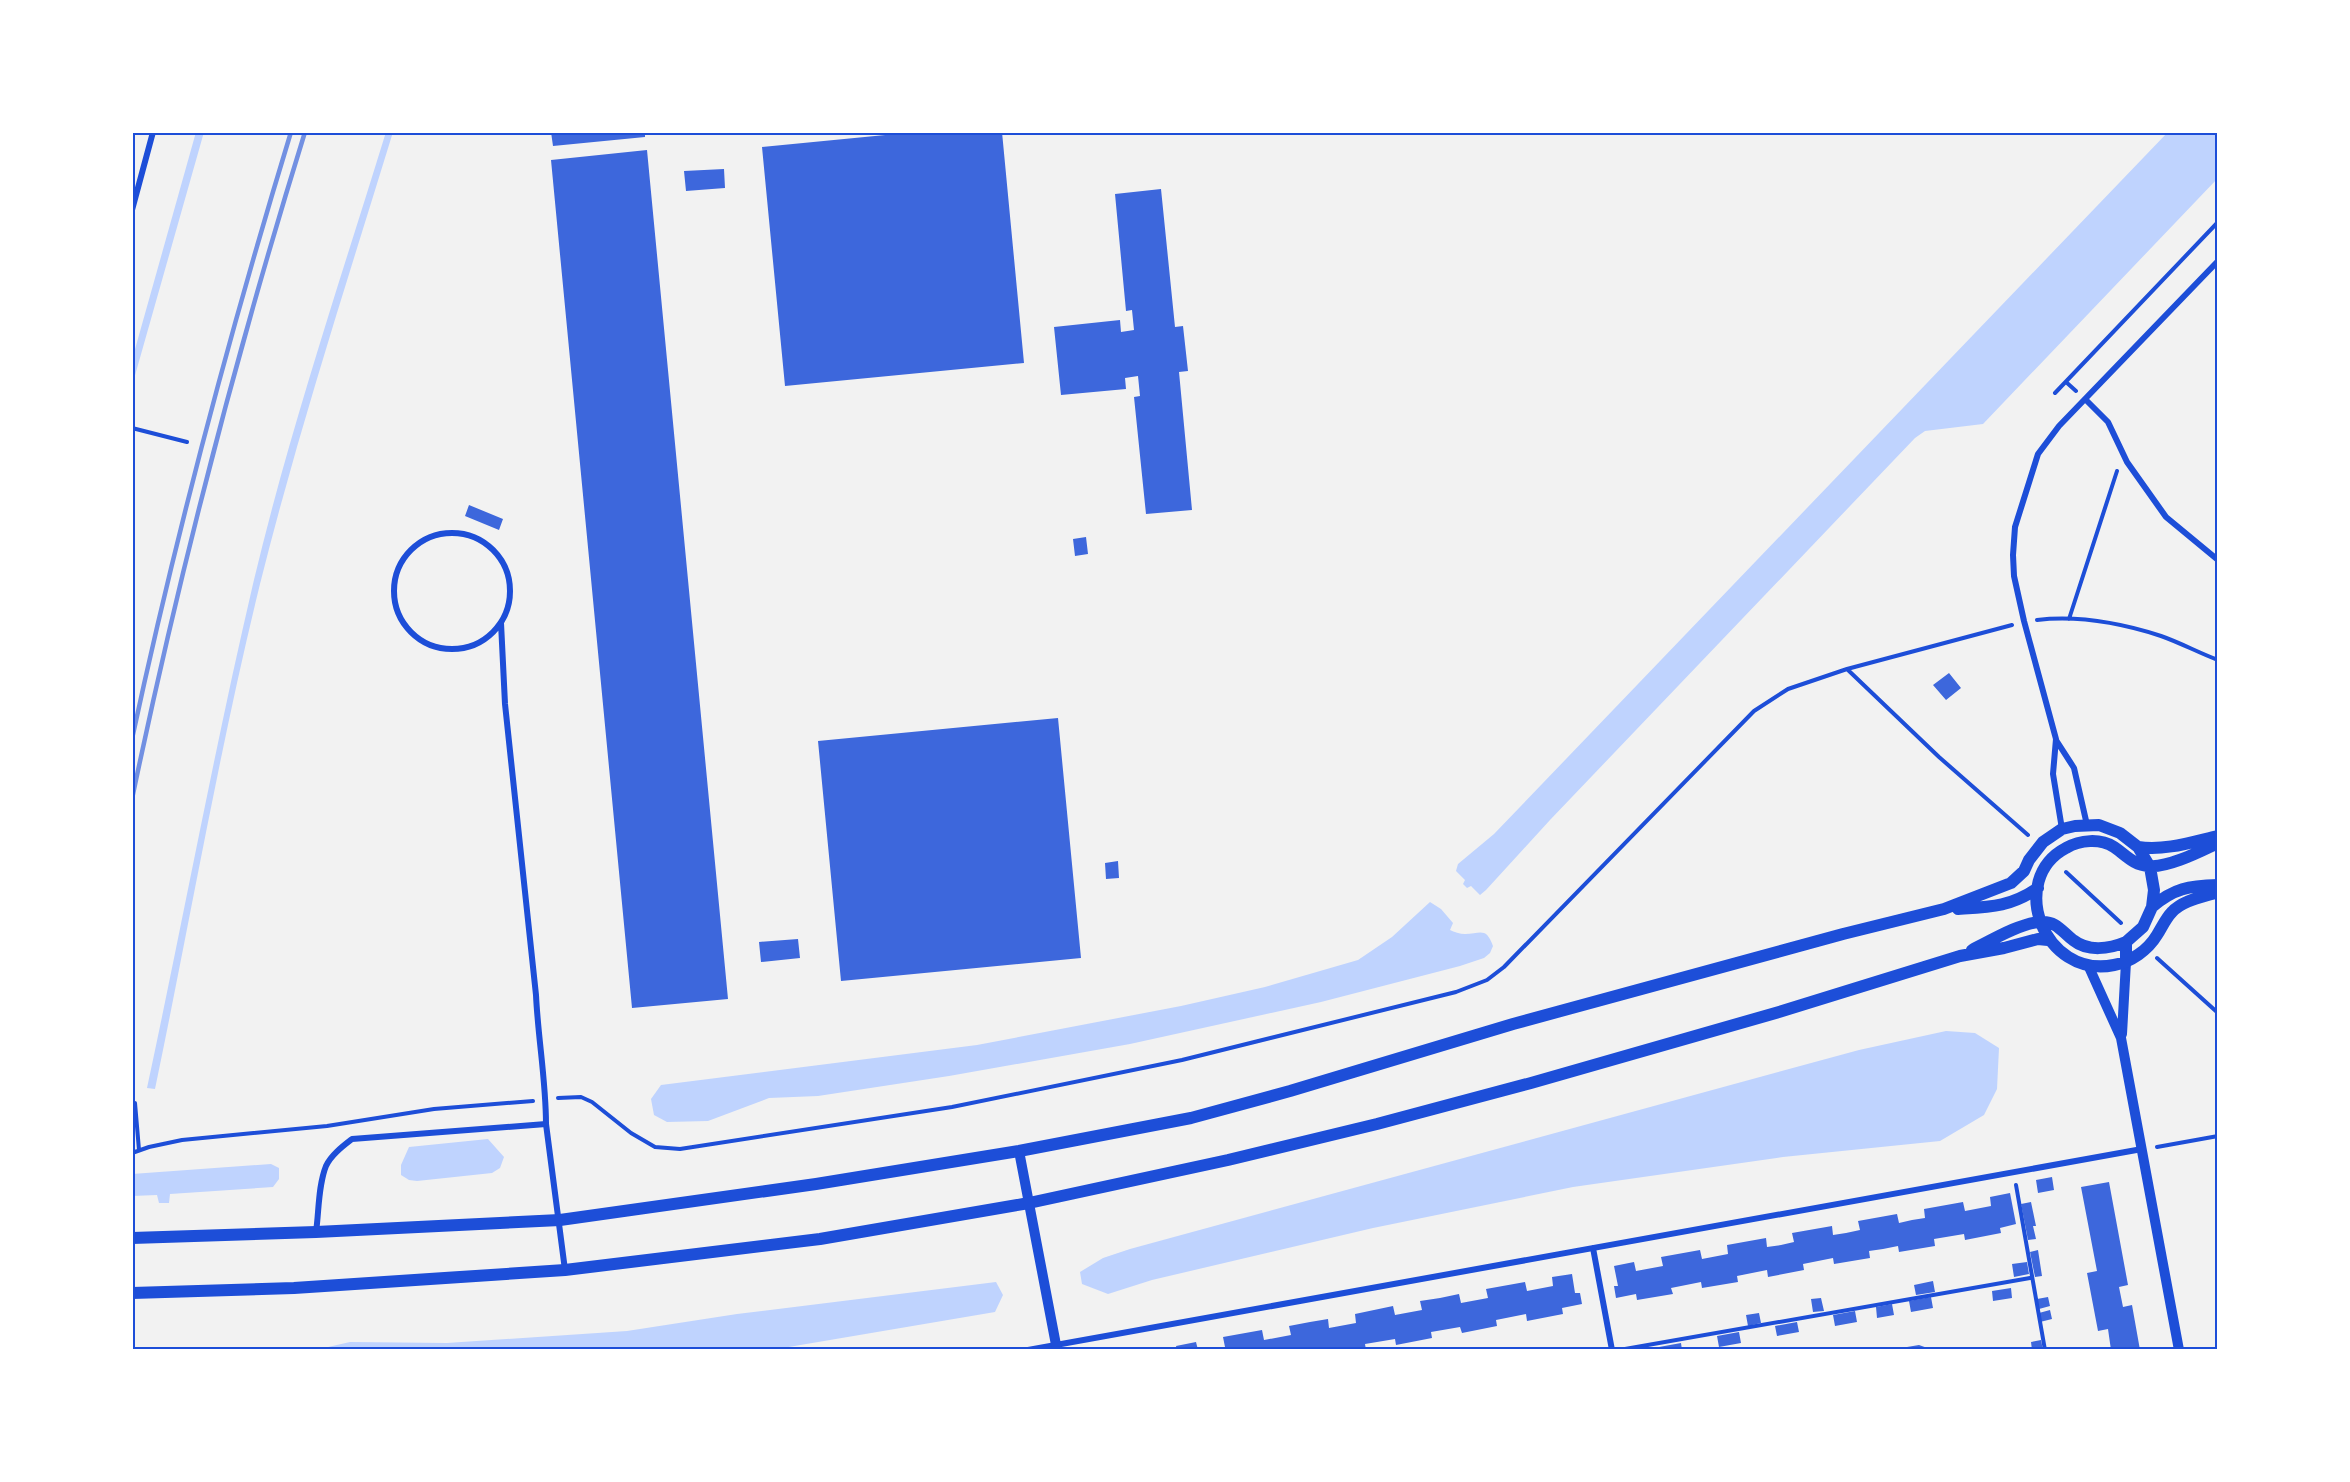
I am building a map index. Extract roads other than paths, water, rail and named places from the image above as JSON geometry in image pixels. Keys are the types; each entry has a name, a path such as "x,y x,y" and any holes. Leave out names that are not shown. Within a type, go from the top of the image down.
{"main road":[{"path":"132,1238 560,1220 816,1184 1019,1151 1191,1118 1290,1091 1513,1024 1843,934 1944,909 1996,891 2011,883 2024,871 2029,860 2043,842 2062,830 2099,825 2120,832 2138,846 2150,867 2154,890 2152,907 2143,927 2126,942 2105,949 2094,948 2073,941 2058,926 2040,921 1996,938 1960,956"},
{"path":"2062,830 2064,848"},
{"path":"2138,846 2150,849 2218,836"},
{"path":"2218,843 2194,854 2150,867 2129,861 2113,846 2101,842 2076,843 2064,848 2047,865 2038,888 2037,910 2048,940 2066,956 2088,965 2107,966 2126,962 2147,947 2172,911 2184,903 2218,892"},
{"path":"2152,907 2174,891 2218,885"},
{"path":"1944,909 1999,907 2023,899 2038,888"},
{"path":"132,1293 294,1288 565,1270 820,1239 1029,1203 1228,1161 1531,1083 1779,1012 1960,956 2038,939 2048,940"},
{"path":"2126,942 2126,962"}],"street":[{"path":"132,210 153,132"},
{"path":"2087,825 2074,768 2056,739 2024,621 2014,576 2015,527 2038,454 2059,426 2218,261"},
{"path":"2085,399 2108,422 2127,462 2166,517 2218,560"},
{"path":"501,623 487,638 468,647 448,649 428,644 411,633 399,617 393,597 395,577 403,558 417,543 433,535 451,532 469,535 486,543 499,555 507,571 511,589 508,607 501,623 505,704 546,1099 546,1124 565,1270"},
{"path":"2056,739 2053,774 2062,830"},
{"path":"2121,1038 2126,962"},
{"path":"2088,965 2121,1038 2179,1350"},
{"path":"316,1232 326,1165 352,1138 546,1124"},
{"path":"1028,1350 1057,1347 2142,1149"},
{"path":"1019,1151 1057,1347"},
{"path":"1593,1248 1612,1350"}],"water":[{"path":"196,132 204,132 132,386 132,360"},
{"path":"386,132 393,132 307,414 260,584 218,773 155,1089 147,1088 225,710 267,527 316,357"},
{"path":"2168,132 2218,132 2218,178 1983,424 1925,431 1915,438 1486,890 1480,895 1471,886 1467,888 1463,884 1465,880 1456,871 1458,864 1494,834"},
{"path":"1430,902 1441,909 1453,923 1450,930 1463,934 1485,933 1493,946 1490,953 1484,958 1460,966 1321,1002 1130,1044 949,1076 818,1096 769,1098 708,1121 667,1122 654,1115 651,1099 661,1085 977,1045 1181,1006 1265,987 1358,960 1392,937"},
{"path":"1946,1031 1975,1033 1999,1048 1997,1089 1984,1115 1940,1141 1783,1157 1573,1187 1373,1228 1152,1280 1108,1294 1082,1284 1080,1272 1103,1258 1130,1249 1859,1050"},
{"path":"488,1139 504,1157 500,1168 492,1173 417,1181 409,1180 401,1175 401,1165 409,1147"},
{"path":"271,1164 279,1168 279,1179 273,1187 170,1194 169,1203 159,1203 157,1195 132,1196 132,1174"},
{"path":"996,1282 1003,1295 995,1312 771,1350 315,1350 350,1342 447,1343 627,1331 737,1314"}],"railway":[{"path":"132,739 205,434 291,132"},
{"path":"132,799 189,547 256,297 305,132"}]}
